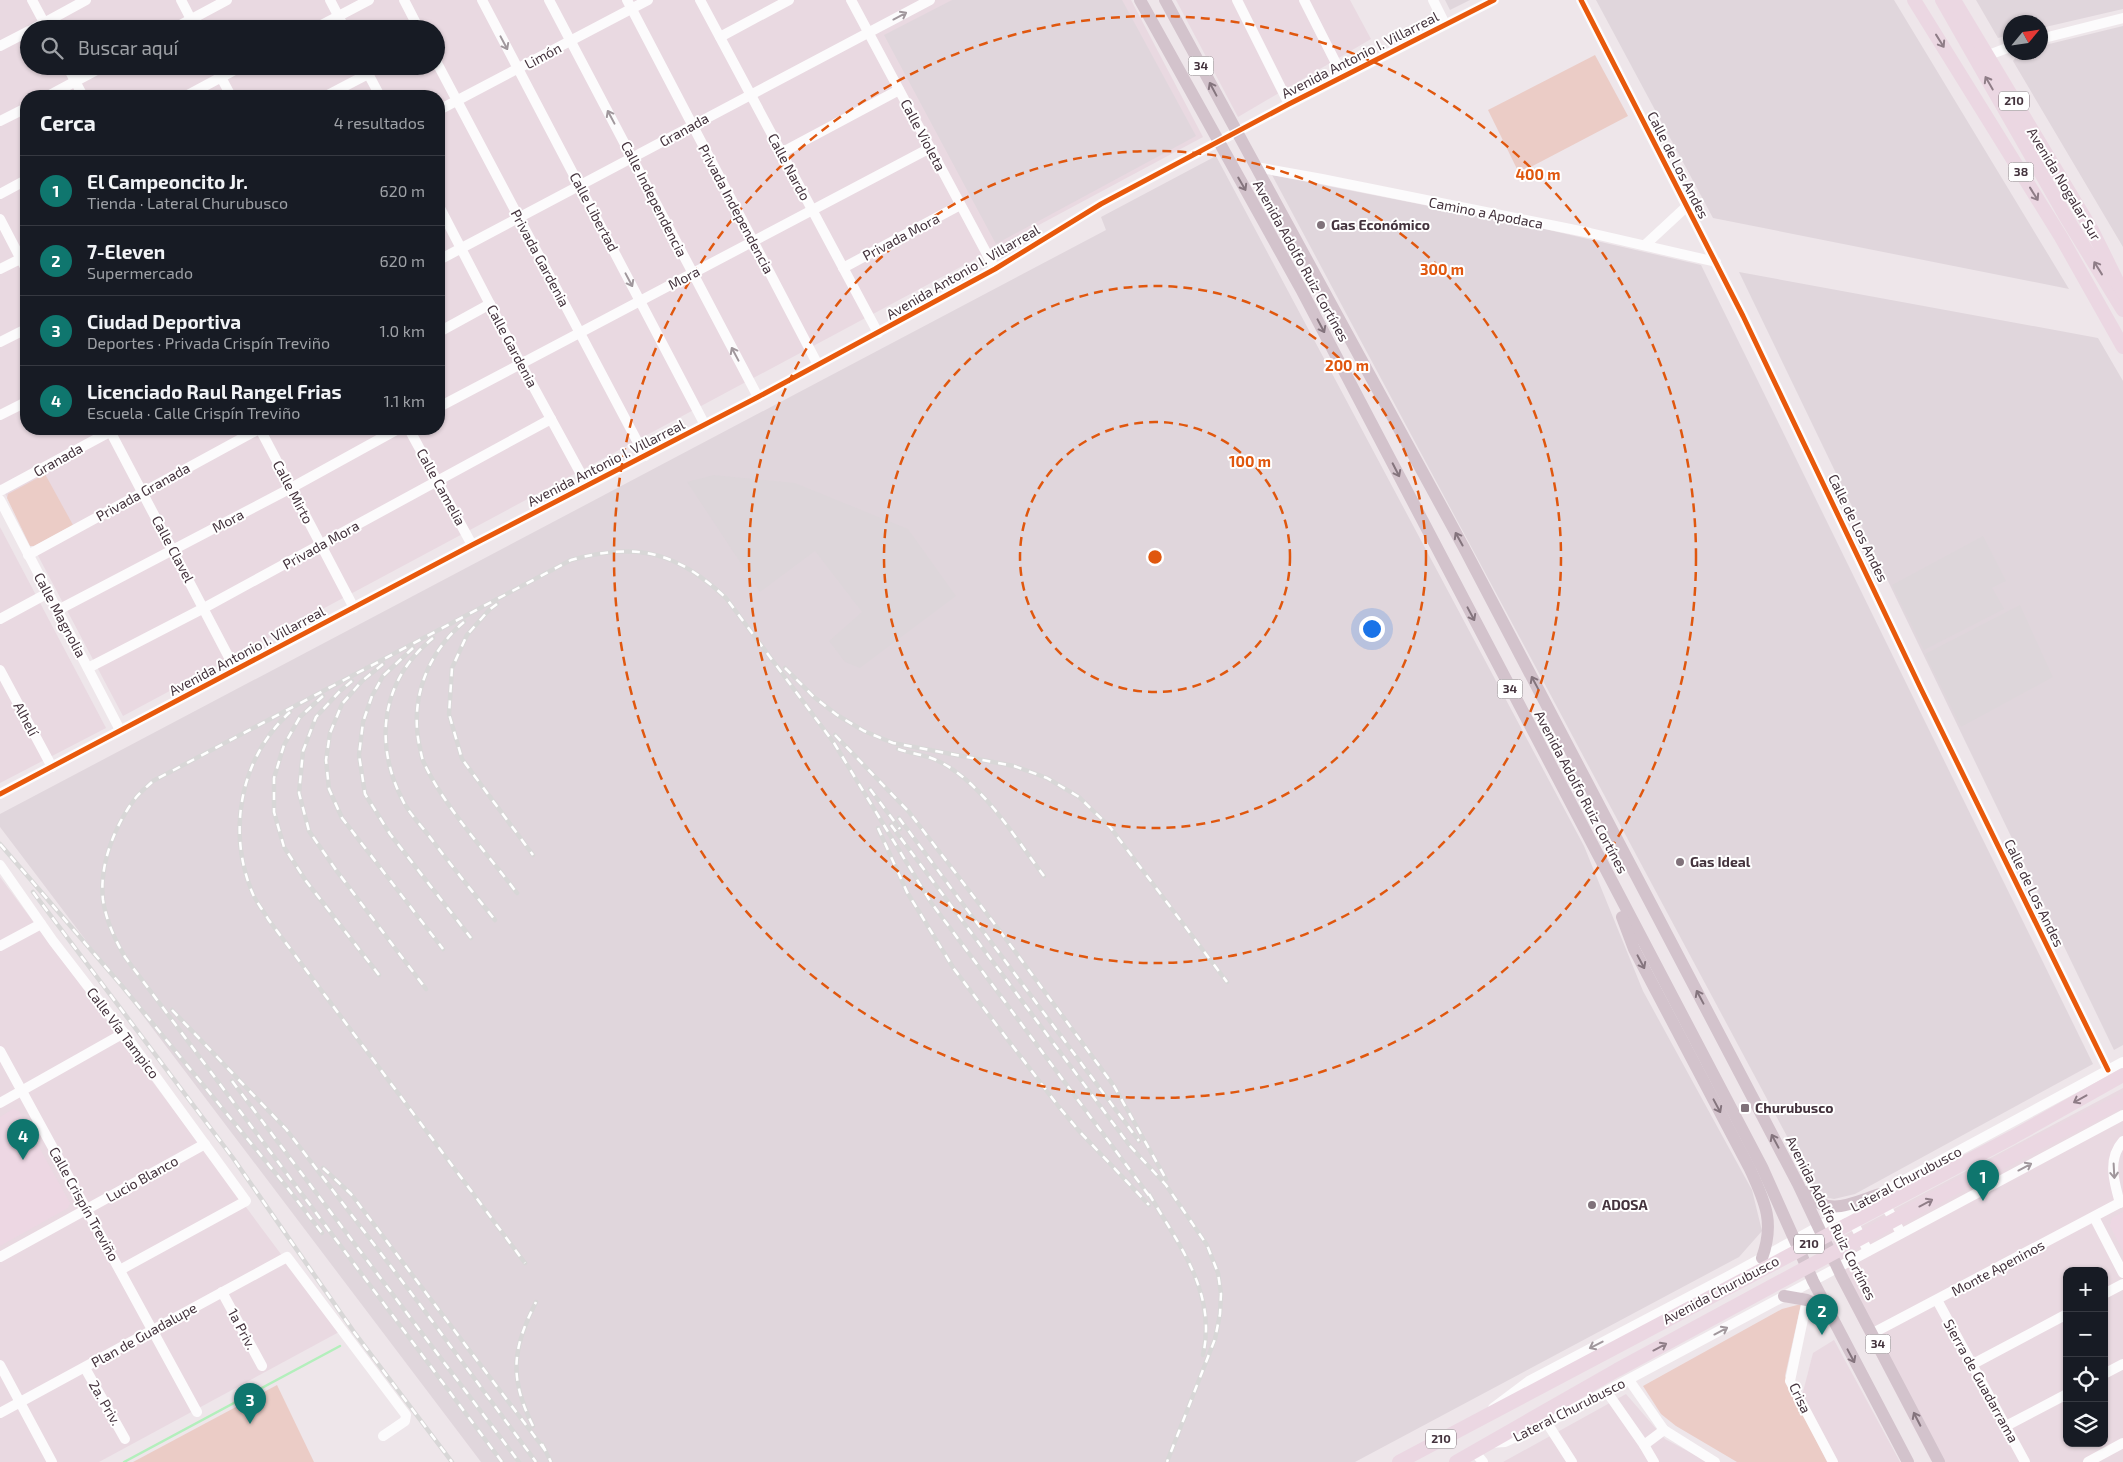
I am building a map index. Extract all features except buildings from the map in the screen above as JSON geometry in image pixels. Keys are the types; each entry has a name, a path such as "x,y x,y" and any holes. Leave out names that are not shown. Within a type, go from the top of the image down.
{"highway":[{"name":"38","path":"1914,0 2061,237 2123,347"},
{"path":"1921,0 1926,17"},
{"path":"1942,0 2066,216 2123,310"},
{"name":"Avenida Nogalar Sur","path":"1954,0 2092,230 2123,293"},
{"name":"Avenida Churubusco","path":"1399,1462 2012,1137 2123,1075"},
{"name":"Avenida Churubusco","path":"1456,1462 1479,1457 1490,1443 1617,1370 2020,1152 2123,1100"}],"main road":[{"name":"34","path":"1140,0 1217,142"},
{"name":"34","path":"1166,0 1256,167"},
{"name":"Avenida Adolfo Ruiz Cortínes","path":"1217,142 1301,289 1762,1167 1826,1308 1908,1462"},
{"name":"Avenida Adolfo Ruiz Cortínes","path":"1256,167 1463,546 1798,1184 1838,1268 1939,1462"},
{"path":"1604,868 1634,949 1760,1191 1770,1229 1762,1258"},
{"path":"1798,1184 1812,1200 1820,1205 1833,1208 1880,1194"},
{"path":"1784,1296 1807,1300 1826,1308"}],"street":[{"path":"32,0 43,20"},
{"path":"55,20 86,0"},
{"path":"181,0 191,19 227,0"},
{"path":"330,0 340,20"},
{"path":"331,20 369,0"},
{"path":"404,0 414,20"},
{"name":"Calle Libertad","path":"482,0 705,425"},
{"name":"Calle Independencia","path":"549,0 758,398"},
{"name":"Limón","path":"445,107 571,41 629,4 648,0"},
{"name":"Calle Nardo","path":"700,0 878,333"},
{"path":"720,37 789,0"},
{"name":"Calle Violeta","path":"851,0 995,269"},
{"name":"Granada","path":"445,257 930,0"},
{"path":"1236,0 1289,104"},
{"path":"1304,0 1343,77"},
{"path":"1433,0 1445,24"},
{"name":"Avenida Antonio I. Villarreal","path":"0,794 472,545 758,398 995,269 1101,204 1289,104 1494,0"},
{"name":"Calle de Los Andes","path":"1581,0 1716,262 2108,1070"},
{"name":"Privada Independencia","path":"629,4 818,365"},
{"path":"2048,36 2123,18"},
{"path":"0,46 20,36"},
{"path":"1986,56 2003,50"},
{"path":"72,75 81,90"},
{"path":"60,90 88,75"},
{"path":"220,75 228,90"},
{"path":"198,90 226,75"},
{"path":"335,90 358,75"},
{"path":"369,75 377,90"},
{"name":"Privada Gardenia","path":"443,75 645,456"},
{"path":"781,153 899,90"},
{"path":"0,121 20,111"},
{"name":"Mora","path":"445,404 930,148"},
{"name":"Camino a Apodaca","path":"1256,167 1645,245 1716,262"},
{"path":"0,194 20,183"},
{"name":"Privada Mora","path":"843,268 960,205"},
{"path":"1645,245 1686,207"},
{"name":"Calle Gardenia","path":"445,217 521,364 587,485"},
{"path":"0,219 20,251"},
{"path":"0,269 20,259"},
{"path":"445,329 490,304"},
{"path":"0,342 20,332"},
{"path":"0,416 20,405"},
{"name":"Privada Mora","path":"88,668 204,608 551,419"},
{"name":"Granada","path":"0,492 103,435"},
{"name":"Calle Clavel","path":"114,435 236,669"},
{"name":"Privada Granada","path":"28,555 248,435"},
{"name":"Calle Mirto","path":"262,435 354,608"},
{"name":"Mora","path":"58,610 291,488 387,435"},
{"name":"Calle Camelia","path":"412,435 472,545"},
{"name":"Calle Magnolia","path":"0,500 120,730"},
{"path":"0,619 48,593"},
{"name":"Alhelí","path":"0,670 52,768"},
{"name":"Calle Vía Tampico","path":"0,865 41,924 124,1033 246,1201 120,1270"},
{"path":"0,946 41,924"},
{"path":"0,1103 124,1033"},
{"name":"Calle Crispín Treviño","path":"0,1051 197,1412"},
{"name":"Lateral Churubusco","path":"1483,1416 1529,1381 1762,1258 2123,1062"},
{"name":"Lateral Churubusco","path":"1490,1443 1506,1442 1607,1392 2123,1114"},
{"path":"2122,1202 2114,1183 2112,1165 2115,1154 2123,1141"},
{"name":"Lucio Blanco","path":"0,1257 205,1144"},
{"path":"1880,1194 1901,1233"},
{"name":"Monte Apeninos","path":"1873,1333 2122,1202"},
{"path":"1847,1211 1868,1251"},
{"path":"2094,1217 2123,1273"},
{"name":"Plan de Guadalupe","path":"0,1412 85,1368 287,1257 406,1415 405,1421 383,1436"},
{"path":"2108,1292 2123,1284"},
{"name":"1a Priv.","path":"222,1292 262,1366"},
{"name":"Crisa","path":"1807,1300 1790,1381 1833,1462"},
{"name":"Sierra de Guadarrama","path":"1936,1300 1973,1364 2025,1462"},
{"path":"1973,1364 2063,1316"},
{"path":"2108,1372 2123,1364"},
{"path":"0,1365 52,1462"},
{"name":"2a. Priv.","path":"85,1368 125,1439"},
{"path":"1629,1380 1664,1430 1715,1462"},
{"path":"1607,1392 1644,1444 1654,1462"},
{"path":"2006,1426 2063,1396"},
{"path":"1547,1423 1572,1462"},
{"path":"1644,1444 1664,1430"},
{"path":"2088,1462 2123,1443"}],"shaded area":[{"path":"0,0 1131,0 1203,137 123,716 0,484"},
{"path":"952,0 1122,0 1196,136 996,244 884,35"},
{"path":"1176,0 1350,0 1371,39 1238,117"},
{"path":"1445,0 1470,0 1450,10"},
{"path":"1596,0 1894,0 2069,289 1713,218"},
{"path":"1976,0 2123,0 2123,9 2048,26 2048,15 2003,15 2003,37 1998,38"},
{"path":"2123,26 2123,247 2013,61 2048,60 2048,44"},
{"path":"1595,55 1628,116 1519,173 1488,110"},
{"path":"1216,156 1584,846 1643,991 1752,1190 1762,1231 1739,1257 1355,1462 481,1462 0,827 0,814 1106,230 1101,217"},
{"path":"1272,175 1540,228 1701,265 2093,1064 1855,1194 1834,1199 1819,1196"},
{"path":"1739,272 2098,338 2123,381 2123,1045 2114,1050"},
{"path":"45,474 73,525 34,546 30,546 7,498 8,494"},
{"path":"714,475 795,483 908,529 956,596 860,668 845,662 829,641 862,612 815,551 760,592 687,482"},
{"path":"0,527 106,728 0,783"},
{"path":"1983,536 2006,581 1992,588 2004,609 1924,650 1892,585"},
{"path":"2020,605 2053,677 1961,727 1925,654"},
{"path":"0,877 339,1332 99,1462 0,1462"},
{"path":"2123,1088 2123,1462 1932,1462 1820,1248"},
{"path":"13,1109 19,1111 70,1203 68,1208 0,1246 0,1117"},
{"path":"2123,1212 2123,1251 2110,1226 2112,1218"},
{"path":"1801,1304 1785,1376 1827,1462 1737,1462 1676,1426 1661,1414 1643,1386 1782,1309"},
{"path":"1834,1340 1900,1462 1785,1462 1813,1353"},
{"path":"277,1385 314,1462 133,1462"},
{"path":"1626,1394 1665,1439 1708,1462 1503,1462"}],"waterway":[{"path":"124,1462 340,1346"}],"railway":[{"path":"502,1462 125,957 114,937 106,915 102,887 106,861 120,822 136,797 153,781 571,560 616,552 654,555 690,570 708,582 726,598 834,743 930,901 1153,1201"},
{"path":"497,604 489,610 467,635 452,668 449,714 462,759 533,855"},
{"path":"464,622 441,647 425,677 417,710 419,744 424,763 443,797 517,893"},
{"path":"433,638 416,654 403,672 393,692 388,712 386,733 387,755 393,777 407,809 495,920"},
{"path":"413,648 383,676 372,696 363,722 359,755 365,794 390,834 471,938"},
{"path":"383,664 362,681 342,704 330,733 326,760 329,789 342,818 443,949"},
{"path":"785,668 814,697 837,715 864,731 893,743 1014,766 1047,778 1079,797 1110,827 1227,982"},
{"path":"352,681 316,717 303,751 299,793 309,831 336,870 426,989"},
{"path":"323,696 300,717 284,745 274,778 274,812 284,847 306,881 379,975"},
{"path":"290,712 273,730 259,751 249,773 243,796 240,820 240,845 244,869 252,892 268,919 525,1263"},
{"path":"835,735 909,812 1000,931 1114,1086 1166,1179"},
{"path":"898,749 931,758 965,779 980,793 1008,826 1044,876"},
{"path":"870,789 900,829"},
{"path":"899,818 1139,1141"},
{"path":"891,825 1130,1146 1166,1185 1207,1245 1218,1273 1221,1294 1220,1314 1215,1339 1167,1462"},
{"path":"878,828 907,892 954,969 1059,1107 1149,1205"},
{"path":"0,844 122,986 286,1186 322,1233"},
{"path":"33,892 233,1158 354,1332 452,1462"},
{"path":"172,1010 286,1129 418,1302 536,1462"},
{"path":"232,1081 519,1462"},
{"path":"323,1168 351,1194 545,1450"},
{"path":"1149,1194 1183,1251 1200,1290 1205,1311 1206,1332 1203,1355"},
{"path":"533,1426 520,1393 516,1364 522,1334 536,1302"},
{"path":"542,1444 551,1462"}],"cycle path":[{"path":"0,794 472,545 758,397 995,269 1101,204 1289,104 1494,0"},
{"path":"1581,0 1743,316 1921,689 2108,1070"}],"place":[{"name":"Gas Económico","path":"1321,225"},
{"name":"Gas Ideal","path":"1680,862"},
{"name":"Churubusco","path":"1745,1108"},
{"name":"Licenciado Raul Rangel Frias","path":"23,1160"},
{"name":"El Campeoncito Jr.","path":"1983,1201"},
{"name":"ADOSA","path":"1592,1205"},
{"name":"7-Eleven","path":"1822,1335"},
{"name":"Ciudad Deportiva","path":"250,1424"}]}
